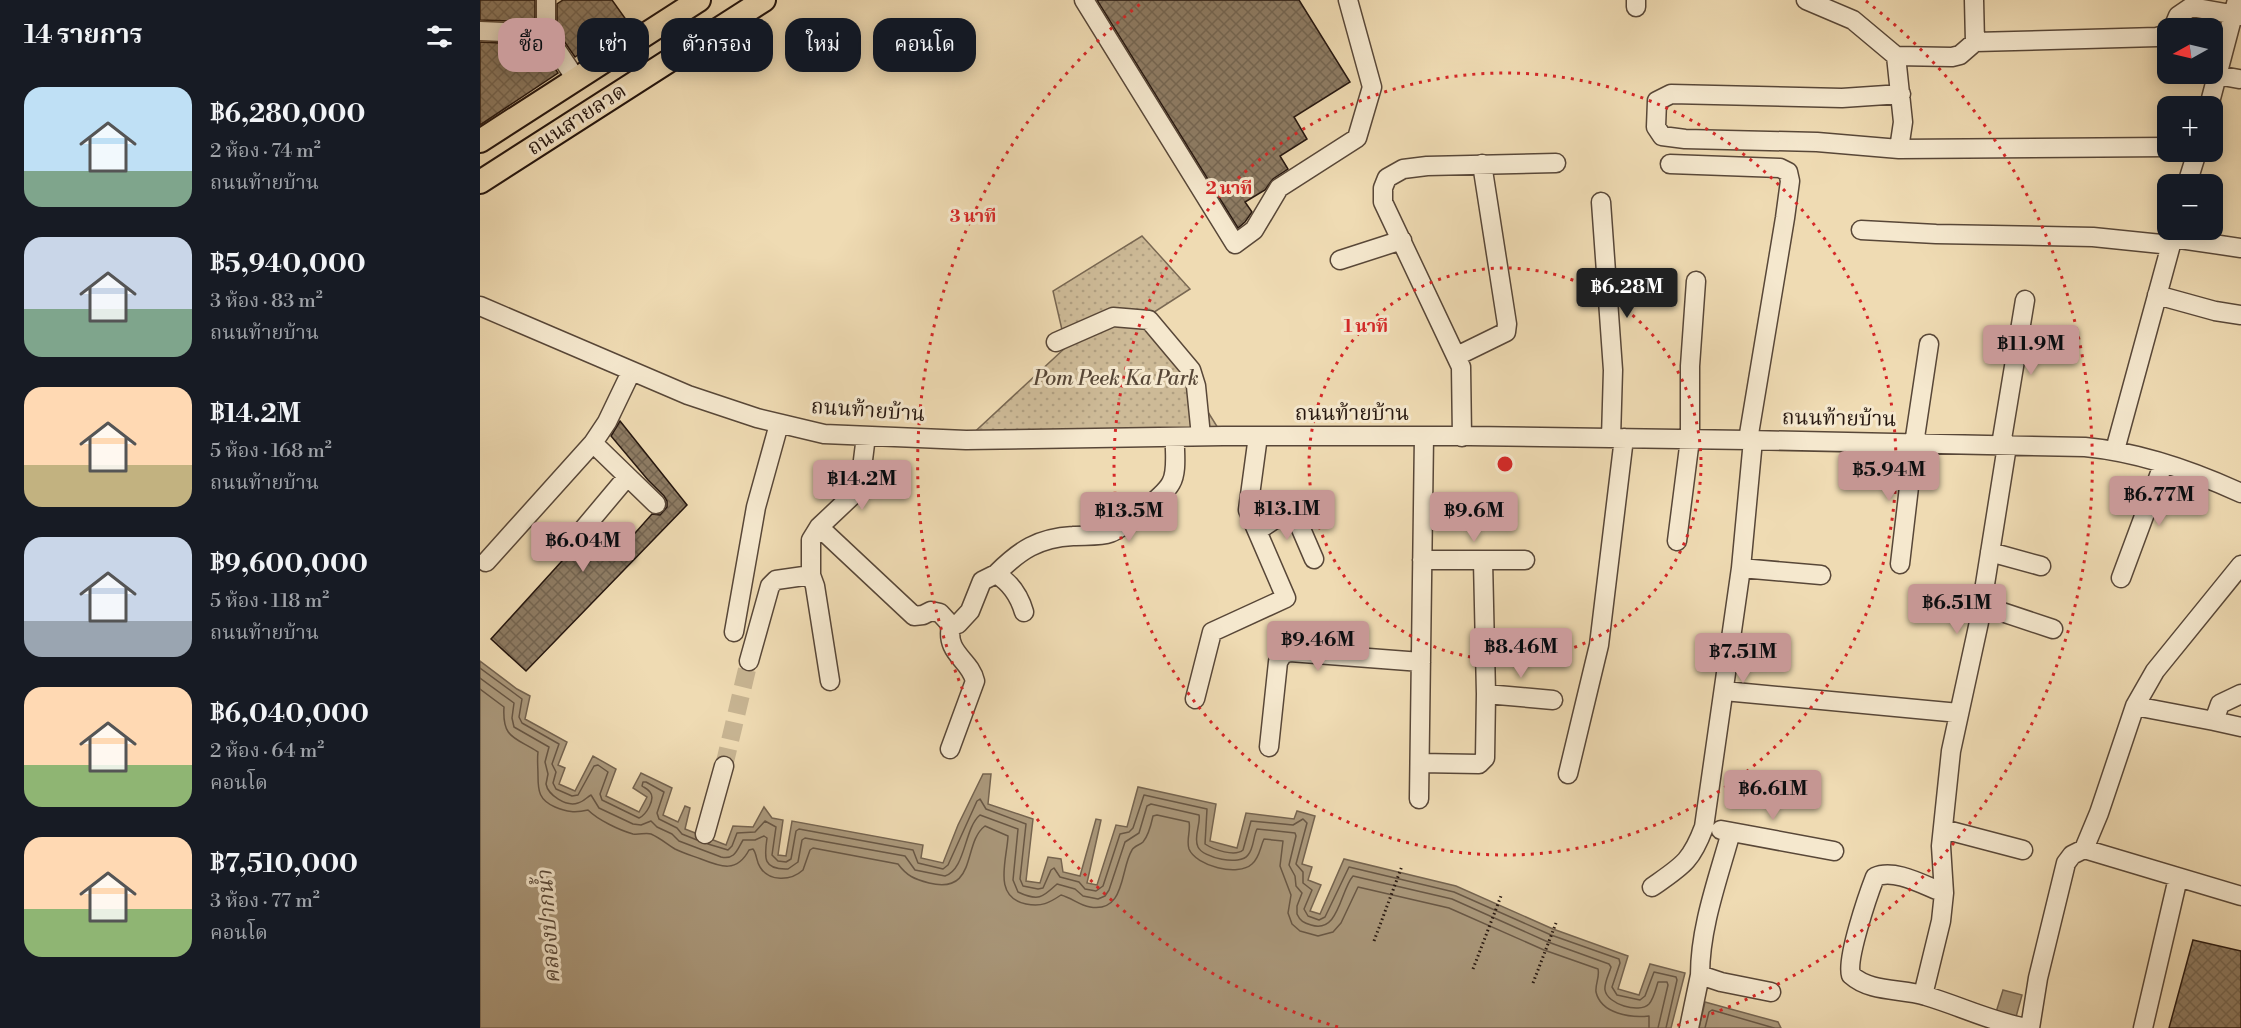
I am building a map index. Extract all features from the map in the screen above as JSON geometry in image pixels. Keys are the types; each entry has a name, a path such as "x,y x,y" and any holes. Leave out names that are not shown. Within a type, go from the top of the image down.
{"main road":[{"name":"ถนนสายลวด","path":"480,141 699,0"},
{"name":"ถนนสายลวด","path":"480,182 764,0"}],"street":[{"path":"546,0 546,18"},
{"path":"1083,0 1235,244 1254,230 1279,188 1357,138 1371,87 1348,0"},
{"path":"1806,0 1853,20 1896,56 1952,57 1960,55 1975,42 2157,37"},
{"path":"1974,0 1975,42"},
{"path":"2177,18 2191,4 2237,10 2223,56"},
{"path":"480,31 498,32"},
{"path":"1896,56 1904,122 1899,149"},
{"path":"565,62 576,79"},
{"path":"2223,76 2239,79"},
{"path":"1901,94 1842,98 1671,94 1657,100 1655,115 1658,131 1666,137 1817,142 1899,149 2157,147"},
{"path":"1462,436 1461,367 1383,202 1383,188 1387,178 1403,169 1427,165 1556,163"},
{"path":"1457,356 1506,332 1507,324 1482,164"},
{"path":"1652,887 1684,865 1697,846 1704,827 1741,568 1750,440 1790,181 1788,172 1780,168 1670,164"},
{"path":"1568,774 1599,645 1617,438 1601,202"},
{"path":"1861,230 1936,234 2157,237"},
{"path":"1340,260 1402,240"},
{"path":"2115,450 2172,240"},
{"path":"2192,240 2241,248"},
{"path":"1677,541 1690,439 1690,366 1696,281"},
{"path":"2157,296 2215,311 2241,315"},
{"path":"1923,994 1941,921 1944,893 1941,846 1951,751 1990,552 2025,300"},
{"name":"ถนนท้ายบ้าน","path":"480,306 631,372 698,398 779,424 824,434 966,440 1201,436 1462,436 1750,440 2115,450 2210,479 2235,490"},
{"path":"1056,342 1113,317 1149,320 1191,370 1196,386 1201,436"},
{"path":"1900,564 1914,444 1929,344"},
{"path":"486,562 593,443 607,422 631,372"},
{"path":"734,632 756,507 779,424"},
{"path":"830,681 815,586 811,575 811,540 819,527 855,493 860,484 866,436"},
{"path":"1195,699 1212,632 1286,598 1248,510 1258,436"},
{"path":"1419,799 1424,436"},
{"path":"951,625 958,624 970,611 982,581 996,574 1016,554 1034,544 1065,536 1110,533 1146,508 1171,484 1174,473 1175,437"},
{"path":"593,443 656,504"},
{"path":"2121,578 2163,465"},
{"path":"575,539 627,477"},
{"path":"1257,531 1292,508 1314,559"},
{"path":"819,527 914,616 931,611 940,613 951,625"},
{"path":"1990,552 2041,566"},
{"path":"1422,560 1525,560"},
{"path":"1420,764 1479,764 1485,758 1483,561"},
{"path":"1944,893 1895,874 1875,877 1850,966 1851,975 1875,987 1923,994 1986,1018 2026,1028 2066,863 2072,855 2084,849 2099,813 2135,706 2155,671 2241,565"},
{"path":"1741,568 1821,575"},
{"path":"996,574 1008,582 1020,600 1024,612"},
{"path":"749,661 770,586 776,580 811,575"},
{"path":"1981,605 2054,629"},
{"path":"950,748 975,681 973,672 964,664 953,647 949,636 951,625"},
{"path":"1269,747 1278,662 1282,654 1290,652 1421,662"},
{"path":"1724,691 1959,713"},
{"path":"1486,694 1554,699"},
{"path":"2214,721 2220,704 2241,694"},
{"path":"2135,706 2241,728"},
{"path":"705,834 724,766"},
{"path":"1704,827 1834,852"},
{"path":"1943,829 2023,850"},
{"path":"1689,1028 1700,975 1703,934 1731,832"},
{"path":"2084,849 2241,896"},
{"path":"2144,1028 2178,878"},
{"path":"1700,975 1721,982 1771,992"}],"path":[{"path":"1374,941 1402,866"},
{"path":"1473,969 1501,896"},
{"path":"1533,983 1556,923"}],"green space":[{"name":"Pom Peek Ka Park","path":"1142,236 1190,289 1148,316 1223,436 966,440 1066,347 1053,291"}],"water":[{"name":"คลองปากน้ำ","path":"480,661 530,696 525,719 567,742 558,765 565,768 559,784 575,791 593,756 616,769 606,796 639,812 647,797 633,788 641,773 672,788 663,815 678,822 685,806 690,808 685,829 726,845 733,826 753,827 764,807 772,818 783,820 778,855 786,856 792,821 923,845 921,858 943,863 958,825 983,774 991,774 988,804 1033,819 1026,881 1040,883 1048,857 1061,859 1063,872 1080,876 1096,819 1101,820 1087,883 1097,885 1116,825 1127,827 1138,787 1216,804 1210,841 1237,848 1246,813 1294,819 1297,811 1315,816 1302,864 1312,867 1308,880 1321,885 1310,911 1320,914 1344,859 1456,886 1553,929 1628,956 1618,989 1639,995 1650,964 1685,973 1671,1028 480,1028"},
{"path":"2003,990 2022,995 2013,1028 1991,1028"},
{"path":"1705,1002 1778,1022 1781,1028 1699,1028"}],"building":[{"path":"480,0 535,0 535,18 480,20"},
{"path":"563,0 612,0 625,18 577,18 577,56 575,57 565,43 565,18 557,18 557,4"},
{"path":"1097,0 1299,0 1350,82 1294,117 1307,139 1280,156 1288,169 1273,179 1265,190 1245,202 1252,212 1238,228"},
{"path":"480,42 498,43 498,72 557,72 558,73 480,125"},
{"path":"620,421 687,505 526,671 491,639 572,550 579,549 591,538 612,559 652,514 660,515 667,507 664,496 611,436"},
{"path":"2193,940 2241,951 2241,1028 2169,1028"}],"tunnel":[{"path":"724,766 749,661"}]}
